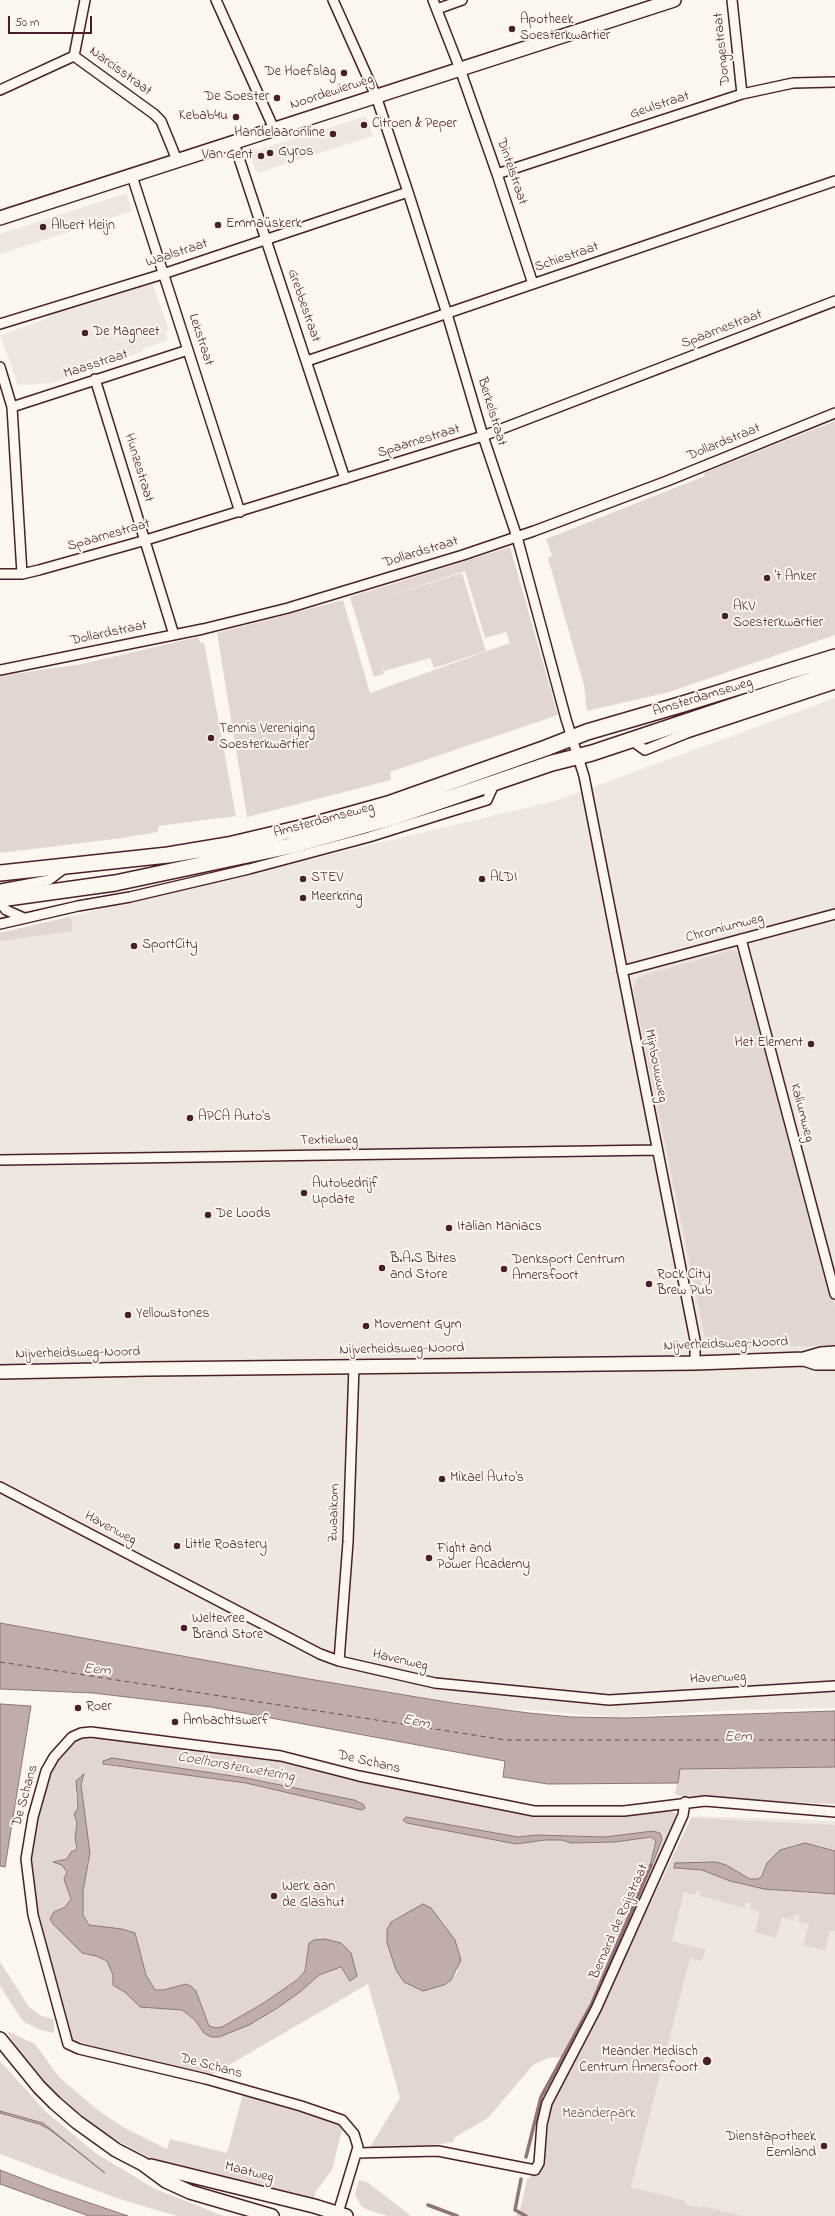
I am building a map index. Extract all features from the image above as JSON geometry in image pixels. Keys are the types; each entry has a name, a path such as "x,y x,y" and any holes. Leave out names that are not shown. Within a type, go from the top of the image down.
{"main road":[{"name":"Amsterdamseweg","path":"0,873 189,852 309,826 388,804 572,738 835,657"},
{"name":"Amsterdamseweg","path":"0,899 115,884 247,856 394,817 495,782 631,740 835,672"}],"street":[{"name":"Narcisstraat","path":"85,0 74,56 154,114 166,130 177,160"},
{"path":"216,0 274,129"},
{"name":"Berkelstraat","path":"333,0 376,96 408,192 447,314 483,436 517,537 522,560 572,738"},
{"name":"Dintelstraat","path":"433,0 460,69 497,174 532,284"},
{"path":"437,10 462,0"},
{"name":"Noordewierweg","path":"0,218 674,0"},
{"name":"Dongestraat","path":"732,0 742,94"},
{"path":"0,90 74,56"},
{"name":"Geulstraat","path":"497,174 742,94 793,83 835,82"},
{"name":"Grebbestraat","path":"234,143 345,480"},
{"name":"Lekstraat","path":"132,176 240,512"},
{"name":"Schiestraat","path":"307,361 835,181"},
{"name":"Waalstraat","path":"0,324 164,274 408,192"},
{"name":"Spaarnestraat","path":"0,574 22,574 146,540 345,480 483,436 835,301"},
{"name":"Maasstraat","path":"12,407 188,350"},
{"path":"0,367 12,407 22,574"},
{"name":"Hunzestraat","path":"95,379 146,540 174,635"},
{"name":"Dollardstraat","path":"0,670 174,635 302,604 517,537 667,481 835,413"},
{"name":"Amsterdamseweg","path":"631,740 644,750 687,733 835,684"},
{"path":"572,738 578,756"},
{"name":"Mijnbouwweg","path":"578,756 584,776 695,1340 696,1363"},
{"name":"Amsterdamseweg","path":"0,924 227,875 369,837 487,800 495,782"},
{"path":"0,889 49,880 67,866"},
{"name":"Amsterdamseweg","path":"0,899 1,904 6,910 24,918"},
{"name":"Chromiumweg","path":"622,971 835,914"},
{"name":"Kaliumweg","path":"740,940 835,1294"},
{"name":"Textielweg","path":"0,1160 658,1150"},
{"name":"Nijverheidsweg-Noord","path":"0,1372 354,1366 696,1363 804,1359 821,1354 835,1353"},
{"name":"Nijverheidsweg-Noord","path":"804,1359 816,1363 835,1363"},
{"name":"Zwaaikom","path":"339,1661 348,1557 354,1366"},
{"name":"Havenweg","path":"0,1487 320,1654 339,1661 435,1683 610,1700 835,1686"},
{"name":"De Schans","path":"340,2215 357,2153 356,2140 350,2127 342,2120 206,2079 79,2049 68,2044 33,1915 26,1859 31,1823 46,1771 54,1757 68,1741 81,1733 91,1732 281,1756 359,1776 534,1811 624,1811 685,1802"},
{"path":"685,1802 717,1802 835,1812"},
{"name":"Bernard de Roijstraat","path":"357,2153 438,2151 535,2170 539,2163 542,2124 547,2103 596,2009 682,1815 685,1802"},
{"name":"Maatweg","path":"0,2039 39,2087 55,2103 96,2137 144,2164 166,2181 190,2192 272,2216"},
{"name":"Maatweg","path":"144,2164 340,2215"}],"shaded area":[{"path":"366,116 373,136 257,173 249,153"},
{"path":"127,193 132,211 0,254 0,234"},
{"name":"De Magneet","path":"152,283 169,330 165,332 168,340 143,348 144,351 54,383 18,385 0,335 49,318 49,314"},
{"path":"835,698 835,1708 736,1710 619,1717 486,1707 309,1679 0,1623 0,933 555,801"},
{"name":"Meander Medisch Centrum Amersfoort","path":"692,1816 835,1821 835,2216 544,2216 524,2205 556,2110"}],"green space":[{"path":"835,421 835,635 669,692 587,711 584,685 548,558 552,556 546,539 705,476 704,473"},
{"path":"510,547 558,715 390,772 391,780 247,817 217,633 343,600 370,693 510,643 506,632 485,638 465,571 369,602 462,573 486,651 434,668 430,658 384,671 381,662 384,674 374,677 350,597"},
{"path":"198,637 200,643 204,642 236,816 158,826 158,832 122,838 0,853 0,676 82,664"},
{"path":"69,917 72,920 72,931 0,941 0,933"},
{"path":"732,950 740,953 835,1307 835,1345 717,1349 711,1346 705,1338 634,994 634,986 637,979 644,975"},
{"path":"90,1735 291,1760 522,1812 665,1809 676,1813 677,1819 564,2057 548,2058 533,2065 488,2118 455,2137 453,2142 434,2145 370,2147 400,2098 368,1984 210,2076 81,2045 69,2038 36,1914 30,1860 41,1796 56,1758 71,1743 82,1737","holes":["112,1758 245,1778 360,1802 362,1809 246,1783 104,1765 103,1761","85,1776 81,1785 90,1853 83,1891 82,1915 89,1925 107,1928 146,1975 155,1990 163,1990 186,1984 196,1991 209,2026 216,2028 222,2027 262,2004 297,1980 305,1971 309,1943 357,1976 346,1975 344,1969 336,1968 319,1975 300,1992 269,2012 204,2033 194,2019 182,2010 140,2007 126,1993 113,1985 113,1975 107,1961 96,1956 82,1953 53,1924 54,1912 69,1904 71,1899 64,1879 67,1872 62,1865 54,1861 67,1859 71,1852 76,1849 75,1838 77,1823 74,1817 78,1808 75,1792","406,1817 518,1837 536,1835 605,1837 654,1831 662,1839 648,1868 656,1841 651,1837 615,1842 571,1843 562,1840 545,1840 516,1844 407,1823 404,1821","431,1908 455,1940 458,1971 451,1980 444,1985 396,1970 387,1943 387,1930 392,1922 398,1917"]},
{"path":"783,1766 835,1767 835,1804 690,1798 675,1794 680,1769"},
{"name":"Meanderpark","path":"691,1818 835,1825 835,1851 817,1845 794,1845 780,1850 767,1863 762,1877 758,1879 750,1879 726,1865 716,1862 676,1863 676,1870 702,1870 747,1886 810,1894 835,1894 835,1931 830,1930 825,1950 803,1945 809,1924 797,1921 800,1918 798,1915 794,1916 794,1920 782,1917 776,1938 755,1932 760,1912 749,1909 751,1906 749,1902 745,1903 745,1908 699,1896 701,1893 699,1890 696,1891 696,1895 684,1892 672,1941 705,1950 702,1961 690,1958 631,2187 685,2201 685,2204 702,2208 703,2206 743,2216 516,2216 521,2206 527,2179 537,2173 544,2164 551,2099 599,2011"},
{"path":"0,1962 29,2007 42,2016 54,2019 54,2033 41,2030 24,2022 0,1986"},
{"path":"7,2031 35,2044 60,2078 99,2111 123,2127 167,2149 170,2139 227,2153 243,2094 336,2122 341,2125 342,2130 332,2170 316,2191 313,2200 166,2165 100,2131 59,2099 20,2056"},
{"path":"0,2061 47,2113 97,2154 155,2189 224,2216 177,2216 119,2199 0,2154"},
{"path":"359,2180 367,2182 411,2216 388,2216 368,2210 361,2206 355,2194"}],"water":[{"name":"Eem","path":"0,1623 309,1679 453,1703 529,1713 571,1717 625,1718 835,1711 835,1767 680,1769 678,1783 548,1784 503,1777 505,1761 211,1707 93,1693 0,1689"},
{"path":"0,1704 31,1706 5,1867 0,1866"},
{"path":"112,1758 246,1778 354,1800 363,1804 365,1808 362,1810 246,1783 103,1764 103,1761"},
{"path":"84,1774 81,1785 90,1853 83,1891 83,1915 89,1925 122,1929 135,1933 146,1975 155,1990 163,1990 186,1984 191,1986 196,1991 209,2026 216,2028 222,2027 262,2004 297,1980 305,1971 309,1943 314,1940 325,1939 341,1943 351,1953 357,1976 350,1981 341,1967 319,1975 300,1992 279,2007 249,2025 219,2037 211,2037 204,2033 194,2019 182,2010 140,2007 126,1993 113,1985 113,1975 107,1961 96,1956 82,1953 53,1924 50,1918 54,1912 65,1907 71,1899 64,1879 67,1872 62,1865 53,1862 67,1859 71,1852 77,1849 75,1838 77,1823 74,1814 78,1808 76,1781"},
{"path":"406,1817 518,1837 536,1835 605,1837 653,1831 660,1833 662,1839 651,1868 649,1869 656,1841 651,1837 615,1842 571,1843 562,1840 545,1840 516,1844 407,1823 403,1820"},
{"path":"805,1843 835,1851 835,1894 764,1889 730,1881 702,1870 674,1868 675,1863 716,1862 726,1865 750,1879 758,1879 762,1876 767,1863 780,1850"},
{"path":"423,1904 431,1908 455,1940 461,1960 451,1980 444,1985 423,1991 404,1982 396,1970 387,1943 387,1930 391,1922"},
{"path":"0,2111 43,2123 105,2173 49,2129 39,2124 0,2113"},
{"path":"0,2170 49,2189 128,2216 89,2216 0,2184"}],"waterway":[{"path":"526,2157 541,2097 592,2003 651,1865"},
{"path":"521,2179 515,2210 526,2216"},
{"path":"428,2205 457,2216"}],"ferry route":[{"path":"0,1662 506,1740 835,1740"}],"place":[{"name":"Apotheek Soesterkwartier","path":"512,29"},
{"name":"De Hoefslag","path":"344,73"},
{"name":"De Soester","path":"277,98"},
{"name":"Kebab4u","path":"236,117"},
{"name":"Citroen & Peper","path":"364,125"},
{"name":"Handelaaronline","path":"333,134"},
{"name":"Gyros","path":"270,153"},
{"name":"Van Gent","path":"261,156"},
{"name":"Emmaüskerk","path":"218,225"},
{"name":"Albert Heijn","path":"43,227"},
{"name":"De Magneet","path":"85,333"},
{"name":"'t Anker","path":"767,578"},
{"name":"AKV Soesterkwartier","path":"725,616"},
{"name":"Tennis Vereniging Soesterkwartier","path":"211,738"},
{"name":"STEV","path":"303,879"},
{"name":"ALDI","path":"482,879"},
{"name":"Meerkring","path":"303,898"},
{"name":"SportCity","path":"134,946"},
{"name":"Het Element","path":"811,1044"},
{"name":"APCA Auto's","path":"190,1118"},
{"name":"Autobedrijf Update","path":"304,1193"},
{"name":"De Loods","path":"208,1215"},
{"name":"Italian Maniacs","path":"449,1228"},
{"name":"B.A.S Bites and Store","path":"382,1268"},
{"name":"Denksport Centrum Amersfoort","path":"504,1269"},
{"name":"Rock City Brew Pub","path":"649,1284"},
{"name":"Yellowstones","path":"128,1315"},
{"name":"Movement Gym","path":"366,1326"},
{"name":"Mikael Auto's","path":"442,1479"},
{"name":"Little Roastery","path":"177,1546"},
{"name":"Fight and Power Academy","path":"429,1558"},
{"name":"Weltevree Brand Store","path":"184,1628"},
{"name":"Roer","path":"78,1708"},
{"name":"Ambachtswerf","path":"175,1722"},
{"name":"Werk aan de Glashut","path":"274,1896"},
{"name":"Meander Medisch Centrum Amersfoort","path":"707,2061"},
{"name":"Dienstapotheek Eemland","path":"824,2146"}],"water label":[{"name":"Coelhorsterwetering","path":"236,1768"}]}
